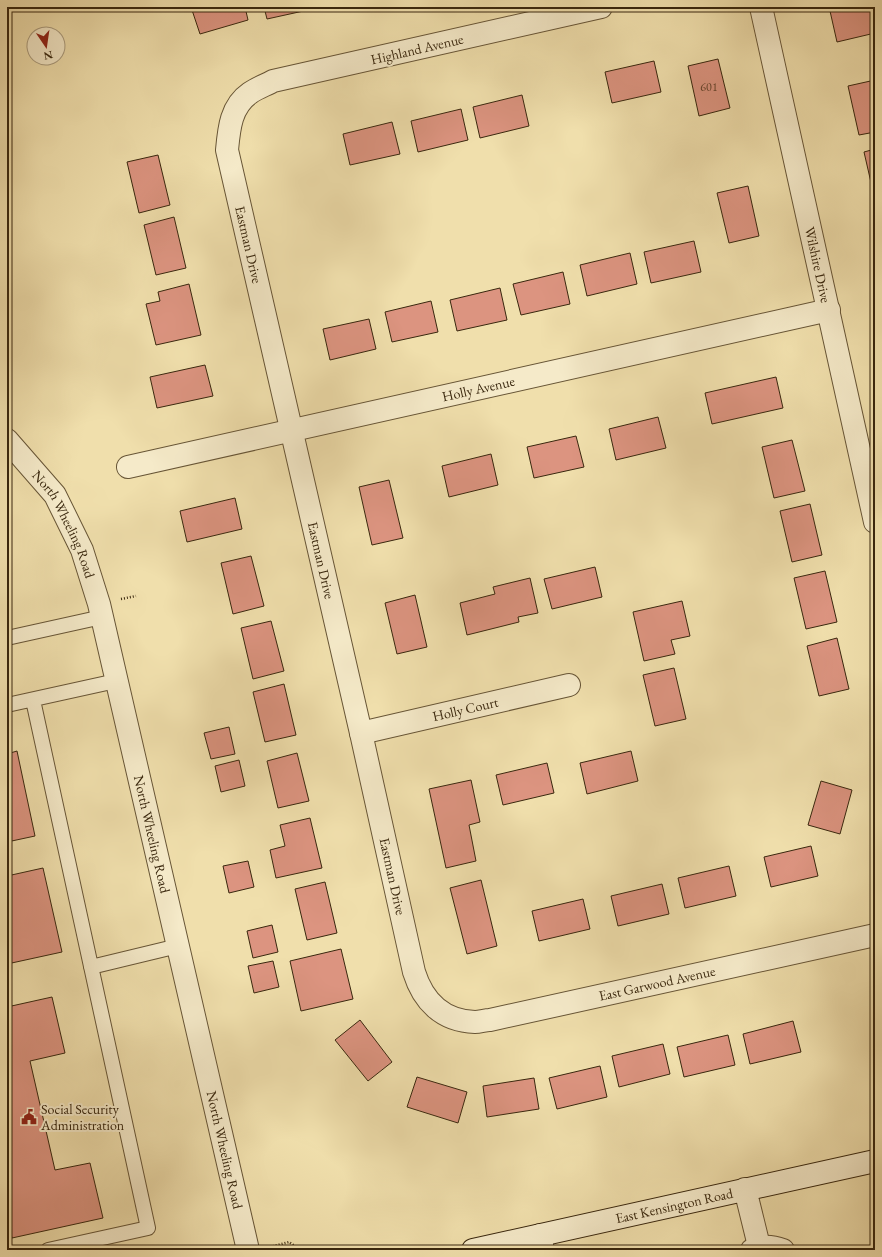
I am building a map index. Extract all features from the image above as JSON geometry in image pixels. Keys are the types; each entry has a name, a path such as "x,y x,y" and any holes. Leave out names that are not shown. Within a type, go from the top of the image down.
{"street":[{"name":"Highland Avenue","path":"238,104 250,93 273,81 601,7"},
{"name":"Wilshire Drive","path":"761,7 875,522"},
{"name":"Eastman Drive","path":"238,104 230,122 227,150 361,733 414,972 424,995 430,1003 439,1010"},
{"name":"Holly Avenue","path":"128,468 829,310"},
{"name":"North Wheeling Road","path":"7,440 55,495 82,550 102,617 178,946 257,1249"},
{"name":"Holly Court","path":"361,733 569,685"},
{"name":"East Garwood Avenue","path":"439,1010 462,1020 475,1022 490,1020 875,935"},
{"name":"East Kensington Road","path":"473,1250 542,1243 745,1189 875,1161"},
{"path":"745,1189 756,1248 776,1248 782,1250"}],"lane":[{"path":"7,638 102,617"},
{"path":"7,705 116,681"},
{"path":"33,700 148,1228 48,1250"},
{"path":"91,966 178,946"}],"path":[{"path":"257,1249 289,1242 296,1247 296,1250"}],"building":[{"path":"191,7 245,7 248,20 200,34"},
{"path":"264,7 317,7 317,8 267,19"},
{"path":"846,7 875,7 875,33 837,42 830,11"},
{"path":"718,59 730,108 699,116 688,66"},
{"path":"654,61 661,92 612,103 605,72"},
{"path":"875,80 875,132 859,135 848,86"},
{"path":"522,95 529,126 480,138 473,107"},
{"path":"461,109 468,140 418,152 411,121"},
{"path":"392,122 400,154 350,165 343,134"},
{"path":"875,149 875,200 864,152"},
{"path":"158,155 170,205 139,213 127,162"},
{"path":"748,186 759,236 729,243 717,193"},
{"path":"174,217 186,268 156,275 144,225"},
{"path":"694,241 701,272 651,283 644,252"},
{"path":"630,253 637,284 587,296 580,265"},
{"path":"563,272 570,304 521,315 513,284"},
{"path":"189,284 201,335 156,345 146,304 160,301 158,292"},
{"path":"500,288 507,320 457,331 450,300"},
{"path":"431,301 438,332 392,342 385,312"},
{"path":"369,319 376,349 330,360 323,329"},
{"path":"205,365 213,396 157,408 150,377"},
{"path":"776,377 783,408 712,424 705,393"},
{"path":"658,417 666,448 616,460 609,429"},
{"path":"576,436 584,467 534,478 527,447"},
{"path":"792,440 805,491 774,498 762,447"},
{"path":"491,454 498,485 449,497 442,466"},
{"path":"389,480 403,538 372,545 359,487"},
{"path":"235,498 242,529 187,542 180,511"},
{"path":"810,504 822,555 792,562 780,511"},
{"path":"251,556 264,606 233,614 221,563"},
{"path":"595,567 602,597 552,609 544,579"},
{"path":"825,571 837,622 806,629 794,578"},
{"path":"530,578 538,613 518,617 519,622 467,635 460,603 495,594 493,587"},
{"path":"415,595 427,647 397,654 385,603"},
{"path":"682,601 690,636 671,640 675,654 644,661 633,612"},
{"path":"271,621 284,671 253,679 241,628"},
{"path":"837,638 849,689 819,696 807,646"},
{"path":"674,668 686,719 655,726 643,675"},
{"path":"284,684 296,735 265,742 253,692"},
{"path":"229,727 235,754 211,759 204,733"},
{"path":"17,751 35,836 7,842 7,754"},
{"path":"631,751 638,781 587,794 580,763"},
{"path":"297,753 309,801 278,808 267,761"},
{"path":"239,760 245,786 221,792 215,766"},
{"path":"547,763 554,793 503,805 496,775"},
{"path":"471,780 480,822 469,825 476,861 446,868 429,789"},
{"path":"821,781 852,790 840,834 808,825"},
{"path":"310,818 322,868 276,878 270,850 285,846 280,825"},
{"path":"811,846 818,876 771,887 764,857"},
{"path":"248,861 254,887 229,893 223,866"},
{"path":"729,866 736,896 685,908 678,878"},
{"path":"43,868 62,952 7,964 7,876"},
{"path":"481,880 497,946 467,954 450,888"},
{"path":"325,882 337,933 307,940 295,889"},
{"path":"662,884 669,914 618,926 611,896"},
{"path":"583,899 590,929 539,941 532,911"},
{"path":"272,925 278,952 253,958 247,931"},
{"path":"341,949 353,999 301,1011 290,961"},
{"path":"273,961 279,987 254,993 248,966"},
{"path":"52,997 65,1053 30,1061 55,1170 90,1163 103,1218 12,1238 7,1218 7,1007"},
{"path":"360,1020 392,1062 368,1081 335,1040"},
{"path":"793,1021 801,1052 750,1064 743,1034"},
{"path":"728,1035 735,1065 684,1077 677,1047"},
{"path":"663,1044 670,1074 619,1087 612,1056"},
{"path":"600,1066 607,1097 557,1109 549,1078"},
{"path":"417,1077 467,1092 458,1123 407,1107"},
{"path":"534,1078 539,1109 487,1117 483,1086"},
{"path":"875,1245 875,1250 854,1250"}],"place":[{"name":"Social Security Administration","path":"29,1117"}]}
